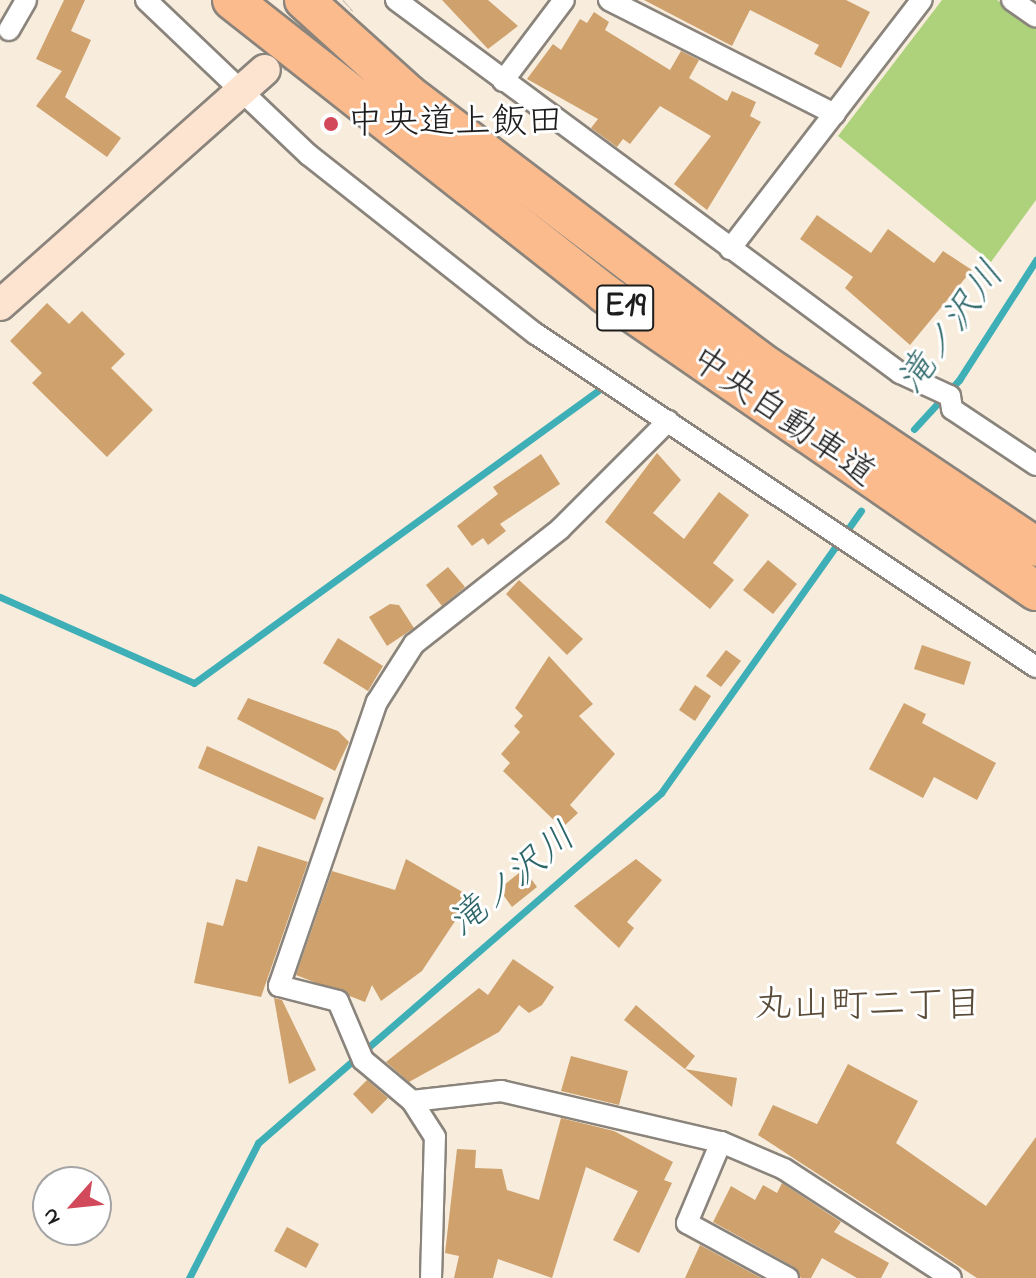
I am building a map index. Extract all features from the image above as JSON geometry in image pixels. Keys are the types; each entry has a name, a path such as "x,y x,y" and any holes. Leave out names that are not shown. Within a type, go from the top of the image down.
{"highway":[{"name":"中央自動車道","path":"232,0 604,293 1036,591"},
{"name":"中央自動車道","path":"304,0 408,94 758,360 1036,547"}],"street":[{"path":"9,30 26,0"},
{"path":"146,0 309,155 536,334 1036,667"},
{"path":"396,0 900,373 942,390 952,409 1036,465"},
{"path":"503,81 564,0"},
{"path":"609,0 835,114"},
{"path":"730,249 922,0"},
{"path":"1012,0 1036,17"},
{"path":"0,305 265,70"},
{"path":"431,1278 438,1159 435,1137 412,1101 358,1053 338,1001 279,986 377,702 414,644 560,529 668,421"},
{"path":"412,1101 501,1091 721,1142 784,1169 951,1278"},
{"path":"721,1142 687,1223 788,1278"}],"green space":[{"path":"942,0 997,0 1036,27 1036,200 991,262 838,136"}],"building":[{"path":"64,0 85,0 71,31 91,40 65,97 121,138 107,157 36,106 62,71 36,59"},
{"path":"442,0 488,0 518,26 488,49"},
{"path":"644,0 846,0 870,12 841,68 814,54 819,45 750,10 732,46"},
{"path":"594,12 609,22 605,30 670,70 681,51 699,60 689,78 727,101 732,91 756,102 750,116 761,122 707,210 674,184 711,136 660,106 630,144 623,139 617,147 591,128 598,119 527,79 553,44 561,50 580,19 587,23"},
{"path":"817,215 871,253 888,229 934,263 943,251 972,270 910,345 845,288 853,277 800,239"},
{"path":"47,303 69,324 82,311 125,354 111,368 153,410 107,457 32,383 42,373 10,341"},
{"path":"657,453 681,480 653,513 684,539 719,492 749,515 713,563 734,580 710,609 605,522"},
{"path":"541,454 560,484 500,524 506,531 488,545 483,538 472,546 457,526 498,494 493,487"},
{"path":"768,560 797,584 773,614 743,590"},
{"path":"448,567 465,587 442,606 426,585"},
{"path":"519,580 583,639 567,655 506,594"},
{"path":"390,604 399,605 414,628 387,646 369,617"},
{"path":"338,638 383,666 368,691 323,663"},
{"path":"922,645 971,662 964,685 914,669"},
{"path":"726,650 741,661 721,687 706,676"},
{"path":"549,656 593,704 579,716 615,754 570,805 578,813 562,828 503,771 510,763 501,754 520,732 514,726 523,716 515,708"},
{"path":"695,685 711,696 695,721 679,710"},
{"path":"248,698 338,731 349,742 335,771 237,719"},
{"path":"904,703 926,714 922,723 996,763 977,800 934,777 923,798 869,769"},
{"path":"207,746 324,798 315,820 198,768"},
{"path":"258,846 308,862 261,997 194,983 207,922 223,926 236,879 247,882"},
{"path":"406,859 471,897 422,971 381,1001 372,985 365,1002 296,975 332,871 395,890"},
{"path":"636,859 662,880 627,922 634,928 619,948 574,906"},
{"path":"524,869 537,887 512,907 499,889"},
{"path":"513,959 554,987 542,1005 529,1013 519,1005 499,1032 409,1082 386,1062 479,988 488,995"},
{"path":"274,998 282,1000 316,1070 289,1084"},
{"path":"636,1005 695,1056 685,1069 737,1078 732,1107 624,1020"},
{"path":"571,1056 628,1071 619,1105 561,1091"},
{"path":"848,1064 918,1101 896,1143 986,1206 1036,1137 1036,1278 977,1278 758,1135 773,1105 817,1124"},
{"path":"367,1080 388,1098 372,1114 353,1094"},
{"path":"561,1118 614,1131 673,1162 664,1180 672,1183 639,1253 613,1240 638,1191 586,1167 552,1278 498,1259 493,1278 454,1278 459,1256 445,1253 457,1149 476,1150 475,1168 502,1169 507,1190 539,1200"},
{"path":"782,1183 841,1222 834,1232 889,1263 881,1278 857,1278 822,1258 811,1278 801,1278 794,1267 713,1222 731,1186 755,1200 763,1185 777,1193"},
{"path":"287,1227 319,1244 306,1268 274,1251"},
{"path":"700,1245 761,1278 685,1278"}],"waterway":[{"name":"滝ノ沢川","path":"914,429 959,380 1036,260"},
{"path":"0,597 194,683 597,391"},
{"name":"滝ノ沢川","path":"189,1278 258,1143 661,793 861,511"}],"tunnel":[{"path":"275,60 343,0"}],"place":[{"name":"中央道上飯田","path":"331,124"}],"district":[{"name":"丸山町二丁目","path":"868,1008"}]}
